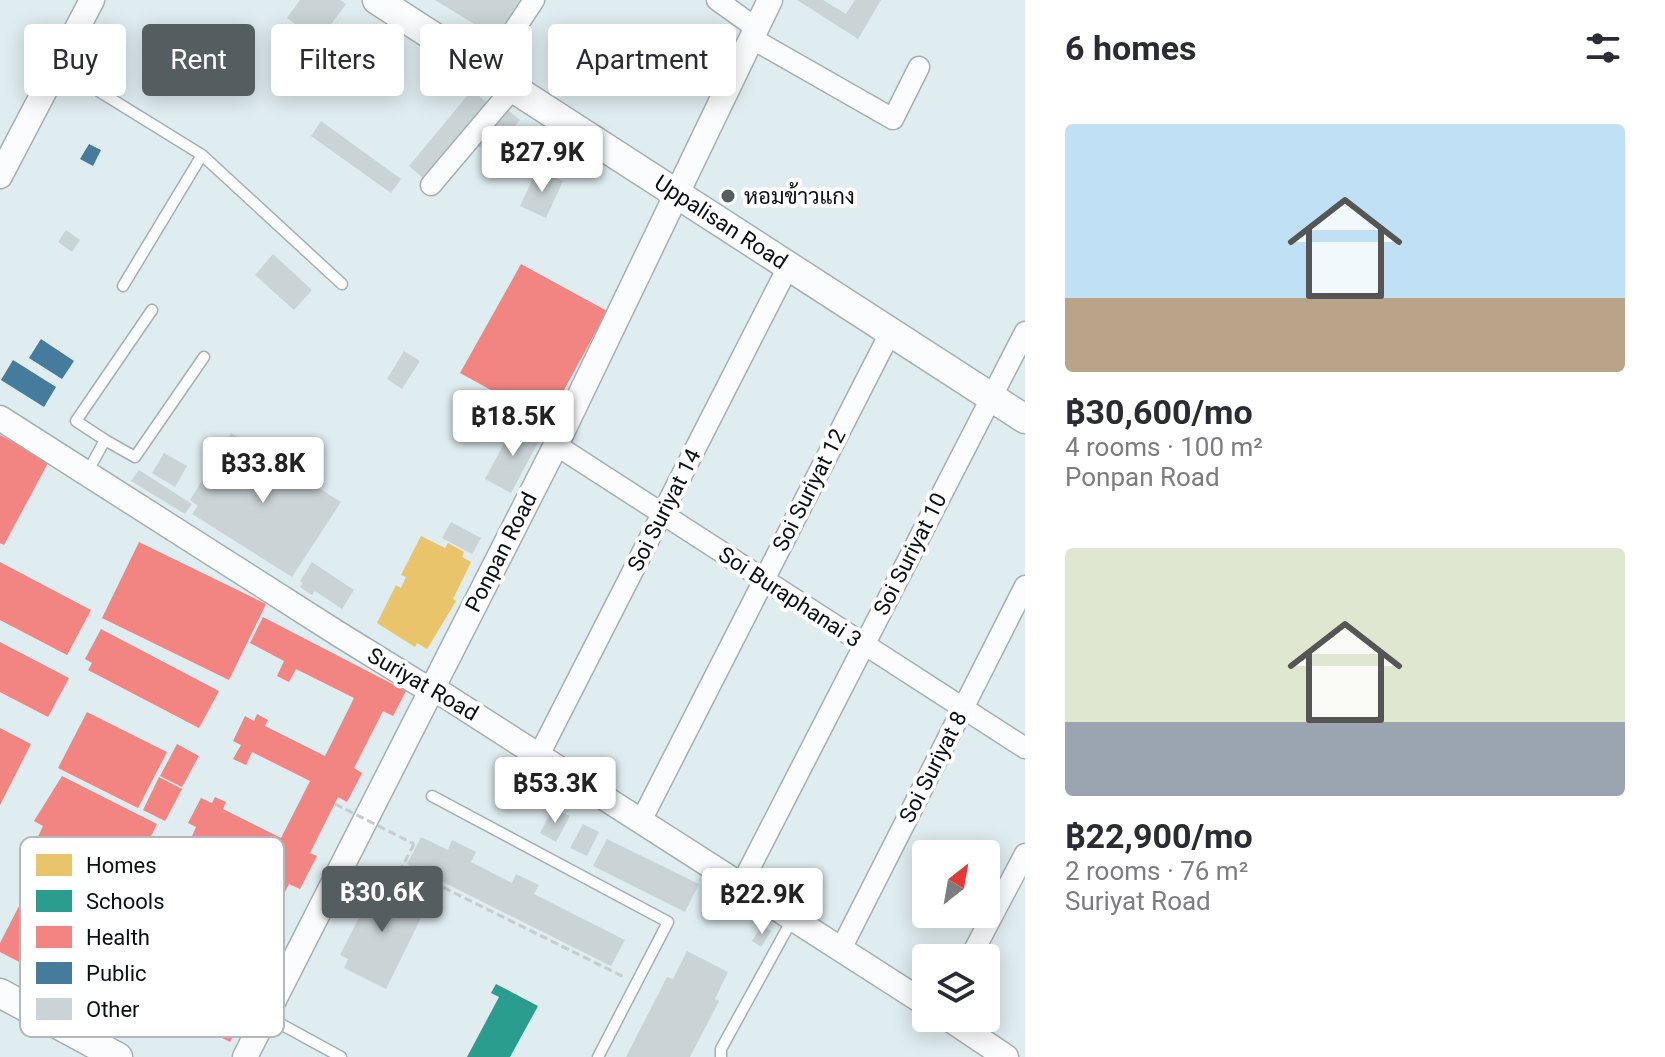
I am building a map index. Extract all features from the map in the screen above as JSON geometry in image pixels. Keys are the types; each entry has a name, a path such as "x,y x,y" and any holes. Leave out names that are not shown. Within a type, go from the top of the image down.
{"main road":[{"name":"Uppalisan Road","path":"377,0 420,28"},
{"name":"Uppalisan Road","path":"525,96 1025,419"},
{"path":"0,993 20,1004"},
{"path":"81,1037 118,1057"}],"street":[{"path":"0,176 92,0"},
{"path":"518,24 534,0"},
{"path":"717,0 754,33 893,119 919,67"},
{"name":"Ponpan Road","path":"284,980 556,445 679,195 770,0"},
{"path":"431,185 506,96"},
{"name":"Soi Suriyat 14","path":"539,755 789,265"},
{"name":"Soi Suriyat 12","path":"641,821 891,331"},
{"name":"Soi Suriyat 10","path":"742,883 1025,332"},
{"name":"Suriyat Road","path":"0,418 337,633 431,688 742,883 912,994"},
{"name":"Soi Buraphanai 3","path":"556,445 1025,748"},
{"name":"Soi Suriyat 8","path":"842,947 1025,586"},
{"path":"977,944 1025,854"},
{"path":"969,1032 1006,1057"},
{"name":"Ponpan Road","path":"245,1057 255,1037"}],"lane":[{"path":"106,96 202,155 342,284"},
{"path":"123,286 202,155"},
{"path":"152,310 76,421 135,457 204,357"},
{"path":"87,473 105,440"},
{"path":"432,796 668,922 598,1057"},
{"path":"721,1057 721,1049 794,917"},
{"path":"284,1026 341,1057"}],"path":[{"path":"335,804 414,844 402,867 636,983"}],"building: Homes":[{"path":"421,536 445,548 448,543 464,552 462,557 471,562 453,599 456,601 427,649 417,643 415,647 377,623 396,585 401,588 406,577 401,575"}],"building: Schools":[{"path":"496,984 538,1006 510,1057 467,1057 499,997 491,993"}],"building: Health":[{"path":"521,264 607,311 547,421 460,373"},
{"path":"0,435 49,461 4,545 0,543"},
{"path":"139,542 266,604 229,680 102,618"},
{"path":"0,562 91,610 67,655 0,620"},
{"path":"263,617 406,691 393,716 383,711 354,768 362,773 347,802 338,797 310,853 317,856 300,889 289,884 284,894 284,837 282,837 310,781 252,752 246,765 233,759 241,745 233,741 245,716 254,721 257,714 268,720 265,726 325,756 354,698 296,669 289,682 277,676 284,661 250,643"},
{"path":"101,629 219,691 199,728 88,670 92,663 85,659"},
{"path":"0,642 69,678 48,717 0,692"},
{"path":"87,712 167,752 138,808 58,768"},
{"path":"0,728 31,744 0,805"},
{"path":"177,744 199,756 182,787 160,776"},
{"path":"62,776 157,824 151,837 38,837 43,826 34,821"},
{"path":"159,777 182,789 165,821 143,810"},
{"path":"215,797 226,802 223,809 279,837 192,837 196,827 188,823 201,798 212,803"},
{"path":"20,904 20,962 0,952 0,943"}],"building: Public":[{"path":"89,144 101,150 93,166 80,159"},
{"path":"41,339 74,361 62,379 29,358"},
{"path":"13,360 56,387 44,407 1,380"}],"building: Other":[{"path":"300,0 340,0 346,4 331,24 295,24 287,18"},
{"path":"435,0 520,0 505,24 474,24"},
{"path":"797,0 823,0 846,14 855,0 881,0 858,39"},
{"path":"467,96 479,96 490,105 427,181 409,166"},
{"path":"504,107 520,120 490,155 475,143"},
{"path":"321,121 401,179 391,193 311,136"},
{"path":"537,170 563,181 546,218 520,206"},
{"path":"66,230 80,240 72,252 58,242"},
{"path":"273,254 312,290 294,310 255,275"},
{"path":"404,351 420,361 402,389 387,379"},
{"path":"515,423 541,437 511,493 485,479"},
{"path":"231,433 341,502 292,577 192,514 198,506 190,500"},
{"path":"164,453 187,466 175,487 152,473"},
{"path":"139,470 192,504 185,514 131,481"},
{"path":"451,522 481,538 472,554 442,538"},
{"path":"312,562 354,590 342,609 315,591 312,595 300,587 303,583 300,581"},
{"path":"553,808 570,816 556,842 540,833"},
{"path":"583,824 599,832 587,856 570,848"},
{"path":"421,837 448,850 452,840 476,852 471,862 512,883 516,874 539,885 534,894 625,940 611,966 407,864"},
{"path":"607,839 699,884 685,912 593,866"},
{"path":"378,880 423,903 417,914 422,916 386,989 344,968 348,959 340,955"},
{"path":"762,925 771,931 761,947 752,941"},
{"path":"687,951 728,972 715,999 719,1001 690,1057 626,1057 667,977 673,979"}],"place":[{"name":"หอมข้าวแกง","path":"728,196"}]}
